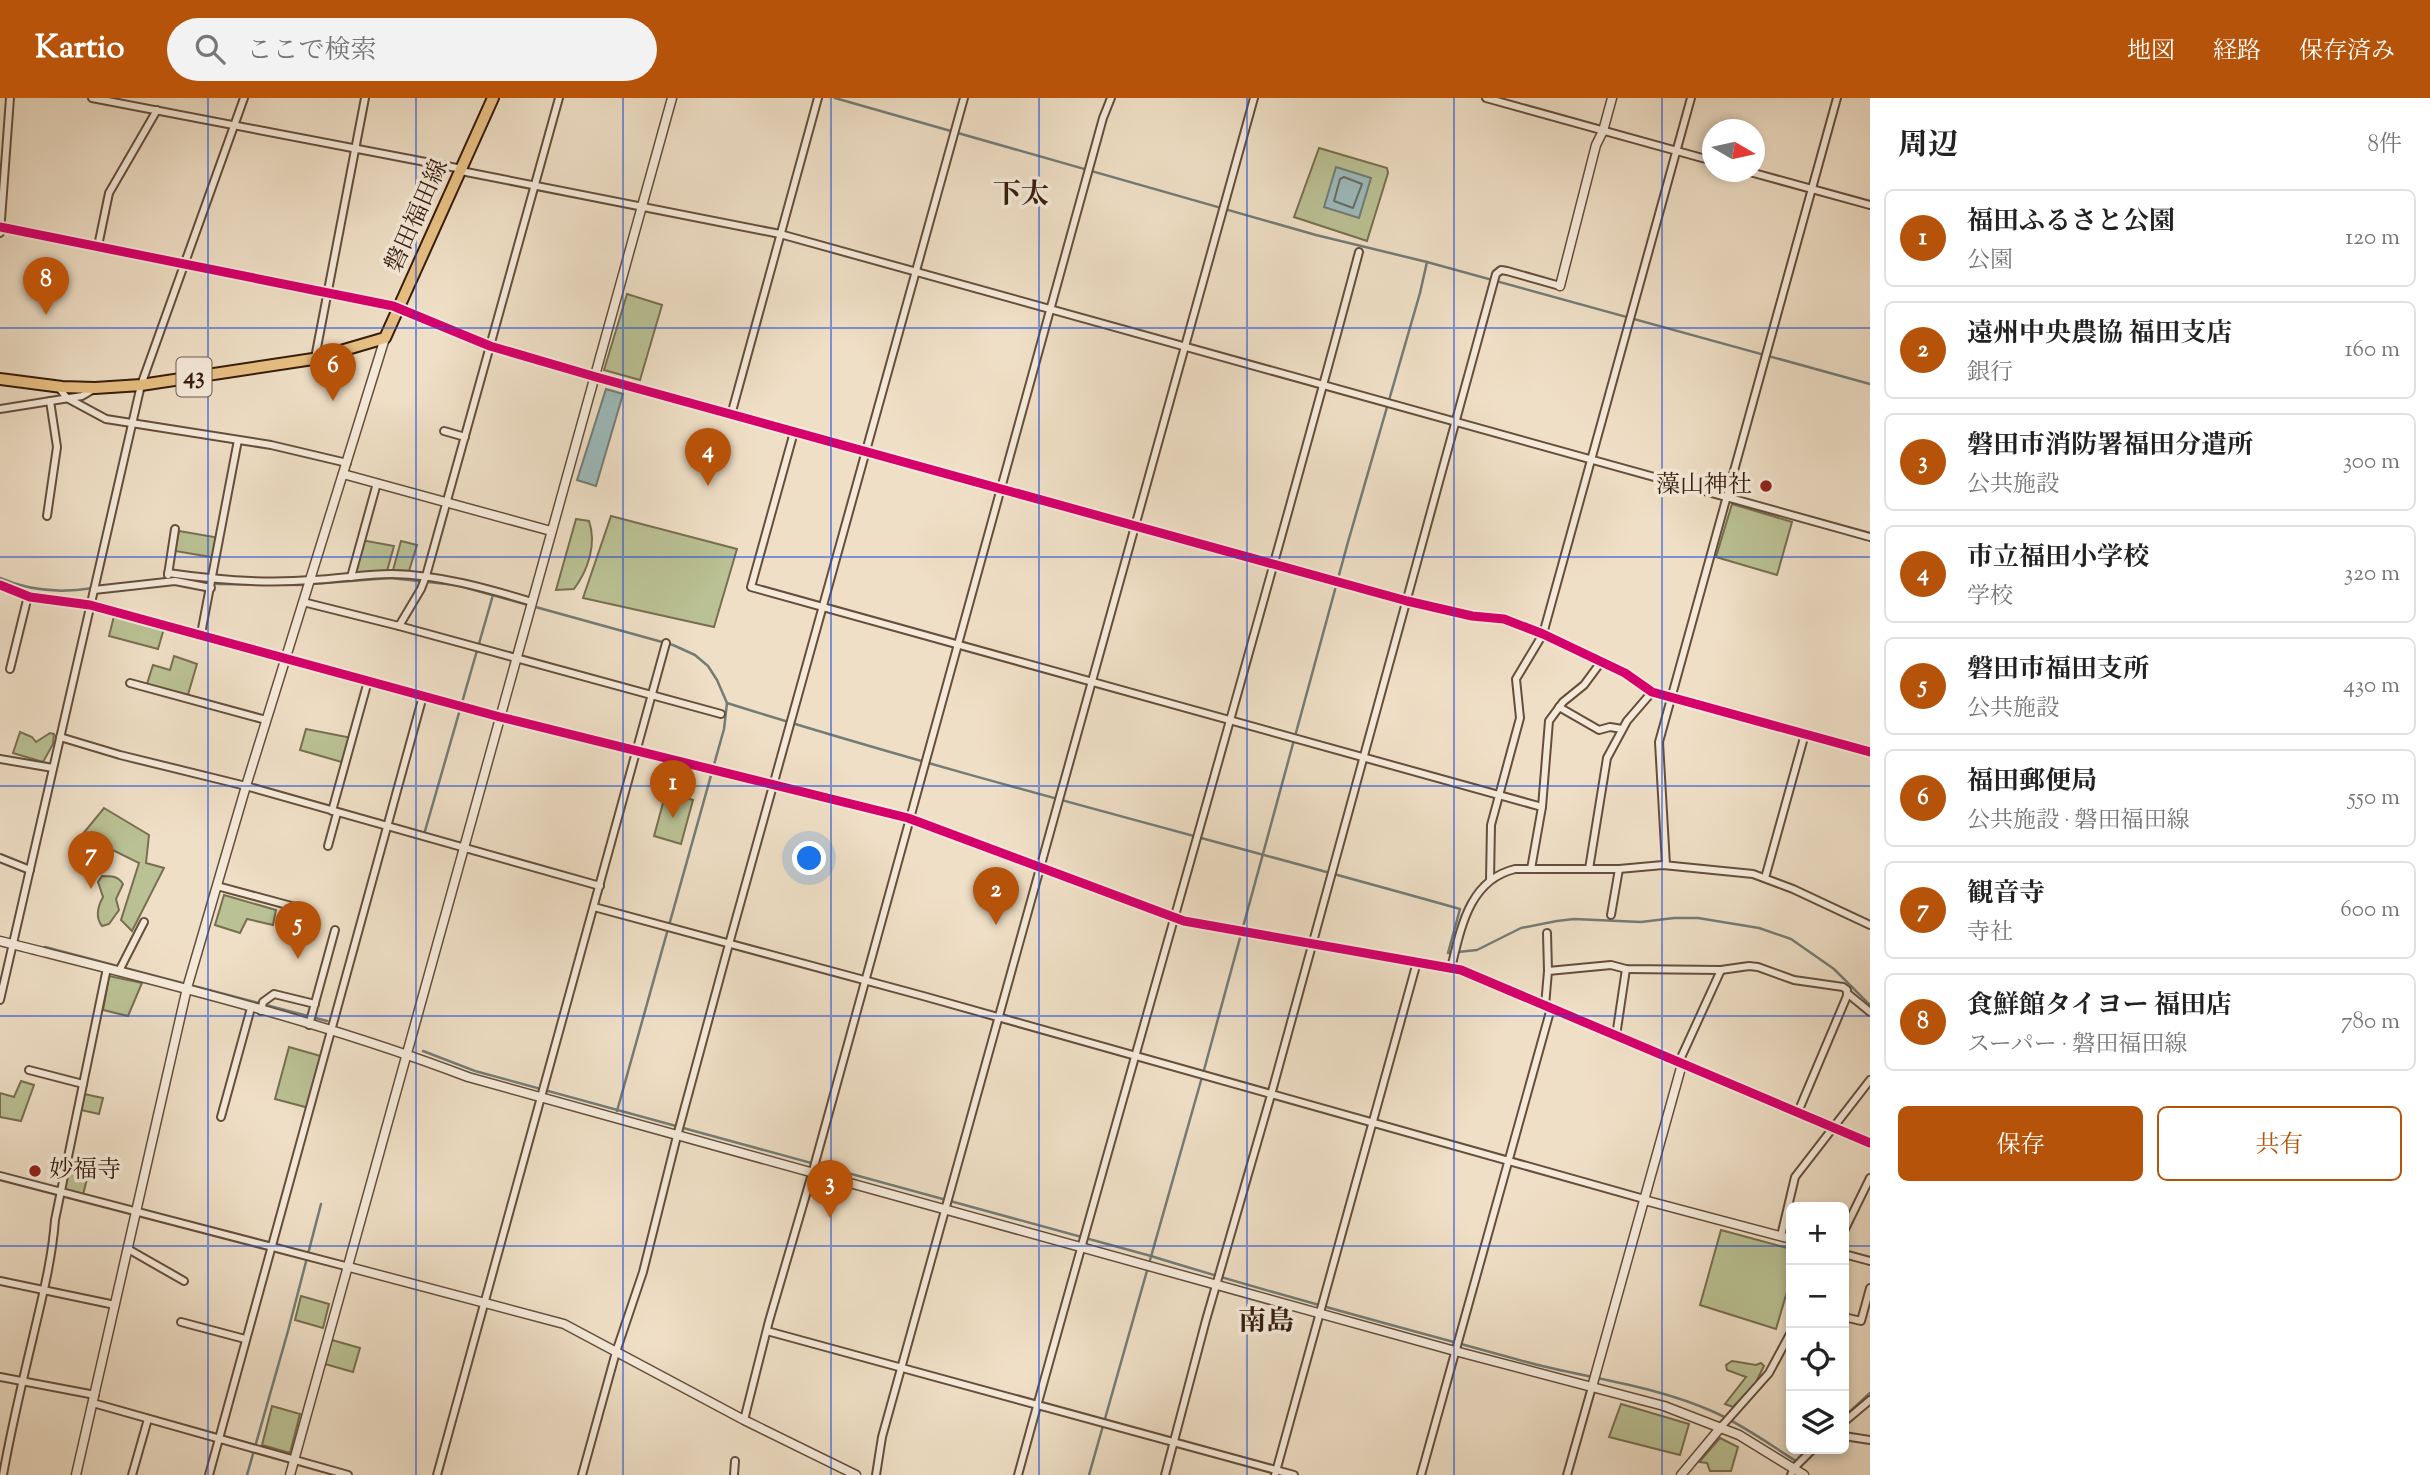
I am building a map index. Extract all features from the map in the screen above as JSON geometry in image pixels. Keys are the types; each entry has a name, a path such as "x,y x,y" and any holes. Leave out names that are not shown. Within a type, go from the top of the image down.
{"main road":[{"name":"磐田福田線","path":"385,338 494,98"},
{"name":"43","path":"0,379 58,387 141,385 315,358 385,338"}],"street":[{"path":"0,233 10,98"},
{"path":"92,98 780,234 1870,537"},
{"path":"0,1000 141,385 244,98"},
{"path":"315,358 365,98"},
{"path":"399,626 426,576 559,98"},
{"path":"290,1475 672,98"},
{"path":"731,415 818,98"},
{"path":"582,1475 616,1352 642,1272 729,944 964,98"},
{"path":"744,1420 908,818 1103,118 1111,98"},
{"path":"876,1475 881,1437 1254,98"},
{"path":"1486,98 1702,158"},
{"path":"1165,1475 1496,274 1501,270 1507,271 1560,286 1596,145 1603,131 1612,98"},
{"path":"1490,880 1491,825 1520,718 1516,679 1543,634 1690,98"},
{"path":"1666,865 1659,742 1837,98"},
{"path":"98,246 109,193 157,110"},
{"path":"1765,176 1870,205"},
{"path":"0,227 400,309 490,346 731,415 1407,601 1472,617 1504,619 1543,634 1625,673 1652,692 1870,752"},
{"path":"1018,1475 1080,1247 1275,564 1359,252"},
{"path":"76,1475 187,988 266,720 385,338"},
{"path":"58,387 67,398 106,419 271,445 347,463"},
{"path":"0,409 82,396 95,388"},
{"path":"47,516 57,447 50,401"},
{"path":"444,431 465,437"},
{"path":"794,432 751,587 1542,807"},
{"path":"201,634 239,440"},
{"path":"343,474 551,531"},
{"path":"351,577 377,483"},
{"path":"167,582 175,529"},
{"path":"169,573 213,580 310,581 390,574 426,576 471,584 532,602"},
{"path":"94,590 167,582 211,588"},
{"path":"0,585 28,596 90,605 500,717 908,818 1202,925 1451,968 1870,1143"},
{"path":"10,669 28,596"},
{"path":"303,602 721,715"},
{"path":"437,1475 666,643"},
{"path":"1531,869 1542,807 1549,721 1559,707 1584,685 1601,662"},
{"path":"328,845 368,681"},
{"path":"130,683 266,720"},
{"path":"1589,869 1607,758 1622,729 1652,692"},
{"path":"209,1475 422,696"},
{"path":"1559,707 1599,730 1610,727 1622,729"},
{"path":"1765,878 1805,734"},
{"path":"60,737 120,755 246,786 600,886"},
{"path":"0,759 53,768"},
{"path":"0,858 30,870"},
{"path":"1451,968 1464,918 1472,902 1490,880 1504,871 1619,869 1666,865 1753,874 1870,925"},
{"path":"1611,915 1619,869"},
{"path":"217,886 295,907"},
{"path":"594,906 1786,1238"},
{"path":"119,971 144,922"},
{"path":"309,1025 335,930"},
{"path":"1421,1475 1548,1007 1547,933"},
{"path":"0,941 187,988 251,1008 262,1006 309,1025 406,1054 468,1077 1320,1314 1664,1406 1721,1427 1761,1447 1792,1470 1804,1475"},
{"path":"1276,1473 1417,962"},
{"path":"1548,971 1611,965 1626,969 1721,970 1758,967 1794,980 1843,987 1870,1012"},
{"path":"3,1475 44,1292 60,1192 107,968"},
{"path":"1616,1036 1626,969"},
{"path":"1567,1475 1681,1063 1721,970"},
{"path":"1798,1112 1847,993"},
{"path":"262,1006 274,994 315,1004"},
{"path":"221,1117 251,1008"},
{"path":"29,1070 83,1084"},
{"path":"1781,1237 1795,1177 1870,1080"},
{"path":"0,1176 564,1324 744,1420 856,1475"},
{"path":"1849,1221 1870,1178"},
{"path":"128,1249 184,1282"},
{"path":"1849,1255 1870,1261"},
{"path":"0,1281 115,1306"},
{"path":"1849,1318 1861,1321 1870,1288"},
{"path":"181,1322 245,1339"},
{"path":"767,1331 1175,1442 1276,1473 1294,1475"},
{"path":"1681,1475 1769,1373 1786,1341"},
{"path":"0,1377 94,1399 148,1419 348,1475"},
{"path":"1849,1418 1870,1400"},
{"path":"132,1475 148,1419"},
{"path":"1849,1437 1870,1440"},
{"path":"1792,1470 1808,1454"},
{"path":"734,1475 735,1461"}],"green space":[{"path":"1319,148 1387,168 1388,173 1367,241 1294,217"},
{"path":"627,294 662,305 640,380 604,370"},
{"path":"1732,504 1792,522 1777,575 1716,557"},
{"path":"611,516 737,549 714,627 583,598"},
{"path":"576,519 589,521 592,539 590,556 574,589 556,590"},
{"path":"179,531 220,538 217,558 175,551"},
{"path":"361,540 394,546 387,571 351,577"},
{"path":"401,541 417,545 409,571 393,570"},
{"path":"115,612 165,625 158,649 109,636"},
{"path":"174,656 197,664 187,698 146,687 153,665 170,670"},
{"path":"306,729 352,738 345,763 300,750"},
{"path":"20,732 32,737 36,742 50,733 54,734 53,744 43,762 13,753"},
{"path":"666,792 693,800 681,844 654,836"},
{"path":"104,808 149,835 146,863 164,868 132,931 121,920 139,863 82,835"},
{"path":"102,876 114,877 123,884 116,899 119,910 109,924 102,926 98,915 103,897 98,882"},
{"path":"224,895 276,910 273,925 247,919 240,933 215,925"},
{"path":"109,976 142,983 128,1016 103,1010"},
{"path":"289,1047 324,1057 309,1108 275,1099"},
{"path":"21,1081 34,1085 21,1121 0,1117 0,1093 14,1097"},
{"path":"84,1094 103,1098 99,1114 81,1110"},
{"path":"71,1162 90,1166 83,1195 64,1190"},
{"path":"1721,1230 1786,1248 1786,1295 1776,1329 1700,1305"},
{"path":"301,1296 329,1304 323,1328 295,1320"},
{"path":"332,1340 360,1348 353,1372 325,1364"},
{"path":"1732,1361 1756,1365 1761,1363 1764,1366 1755,1384 1733,1407 1725,1404 1746,1377 1727,1370 1726,1365"},
{"path":"1621,1404 1689,1424 1680,1455 1609,1437"},
{"path":"272,1406 300,1414 290,1453 262,1445"},
{"path":"1720,1438 1738,1447 1731,1471 1710,1471 1707,1463 1699,1462"}],"water":[{"path":"1336,167 1371,178 1359,218 1324,207"},
{"path":"606,389 623,394 596,486 577,480"}],"waterway":[{"path":"835,98 1316,235 1427,262 1870,384"},
{"path":"1089,1475 1427,262"},
{"path":"0,578 22,586 46,590 93,588"},
{"path":"110,585 173,578"},
{"path":"312,584 390,578 456,585 673,645 695,655 708,666 717,680 727,703 724,729 617,1111"},
{"path":"183,580 219,584 306,585"},
{"path":"425,831 493,595"},
{"path":"727,703 1001,783 1460,909 1448,953 1477,950 1521,928 1557,921 1574,919 1641,922 1698,918 1759,928 1791,939 1834,969 1870,1005"},
{"path":"45,947 327,1021"},
{"path":"423,1051 475,1071 1151,1256 1335,1310 1690,1402 1725,1417 1796,1461"},
{"path":"247,1475 321,1204"},
{"path":"1849,1412 1870,1393"},
{"path":"1792,1467 1804,1454"}],"cycle path":[{"path":"0,227 393,306 490,346 596,377 1407,601 1472,616 1504,619 1543,634 1625,673 1652,692 1870,752"},
{"path":"0,585 30,597 90,605 500,717 908,818 1184,921 1461,970 1870,1143"}],"place":[{"name":"食鮮館タイヨー 福田店","path":"46,315"},
{"name":"福田郵便局","path":"333,401"},
{"name":"市立福田小学校","path":"708,486"},
{"name":"藻山神社","path":"1766,486"},
{"name":"福田ふるさと公園","path":"673,818"},
{"name":"観音寺","path":"91,889"},
{"name":"遠州中央農協 福田支店","path":"996,925"},
{"name":"磐田市福田支所","path":"298,959"},
{"name":"妙福寺","path":"35,1171"},
{"name":"磐田市消防署福田分遣所","path":"830,1218"}],"district":[{"name":"下太","path":"1021,196"},
{"name":"南島","path":"1266,1323"}]}
